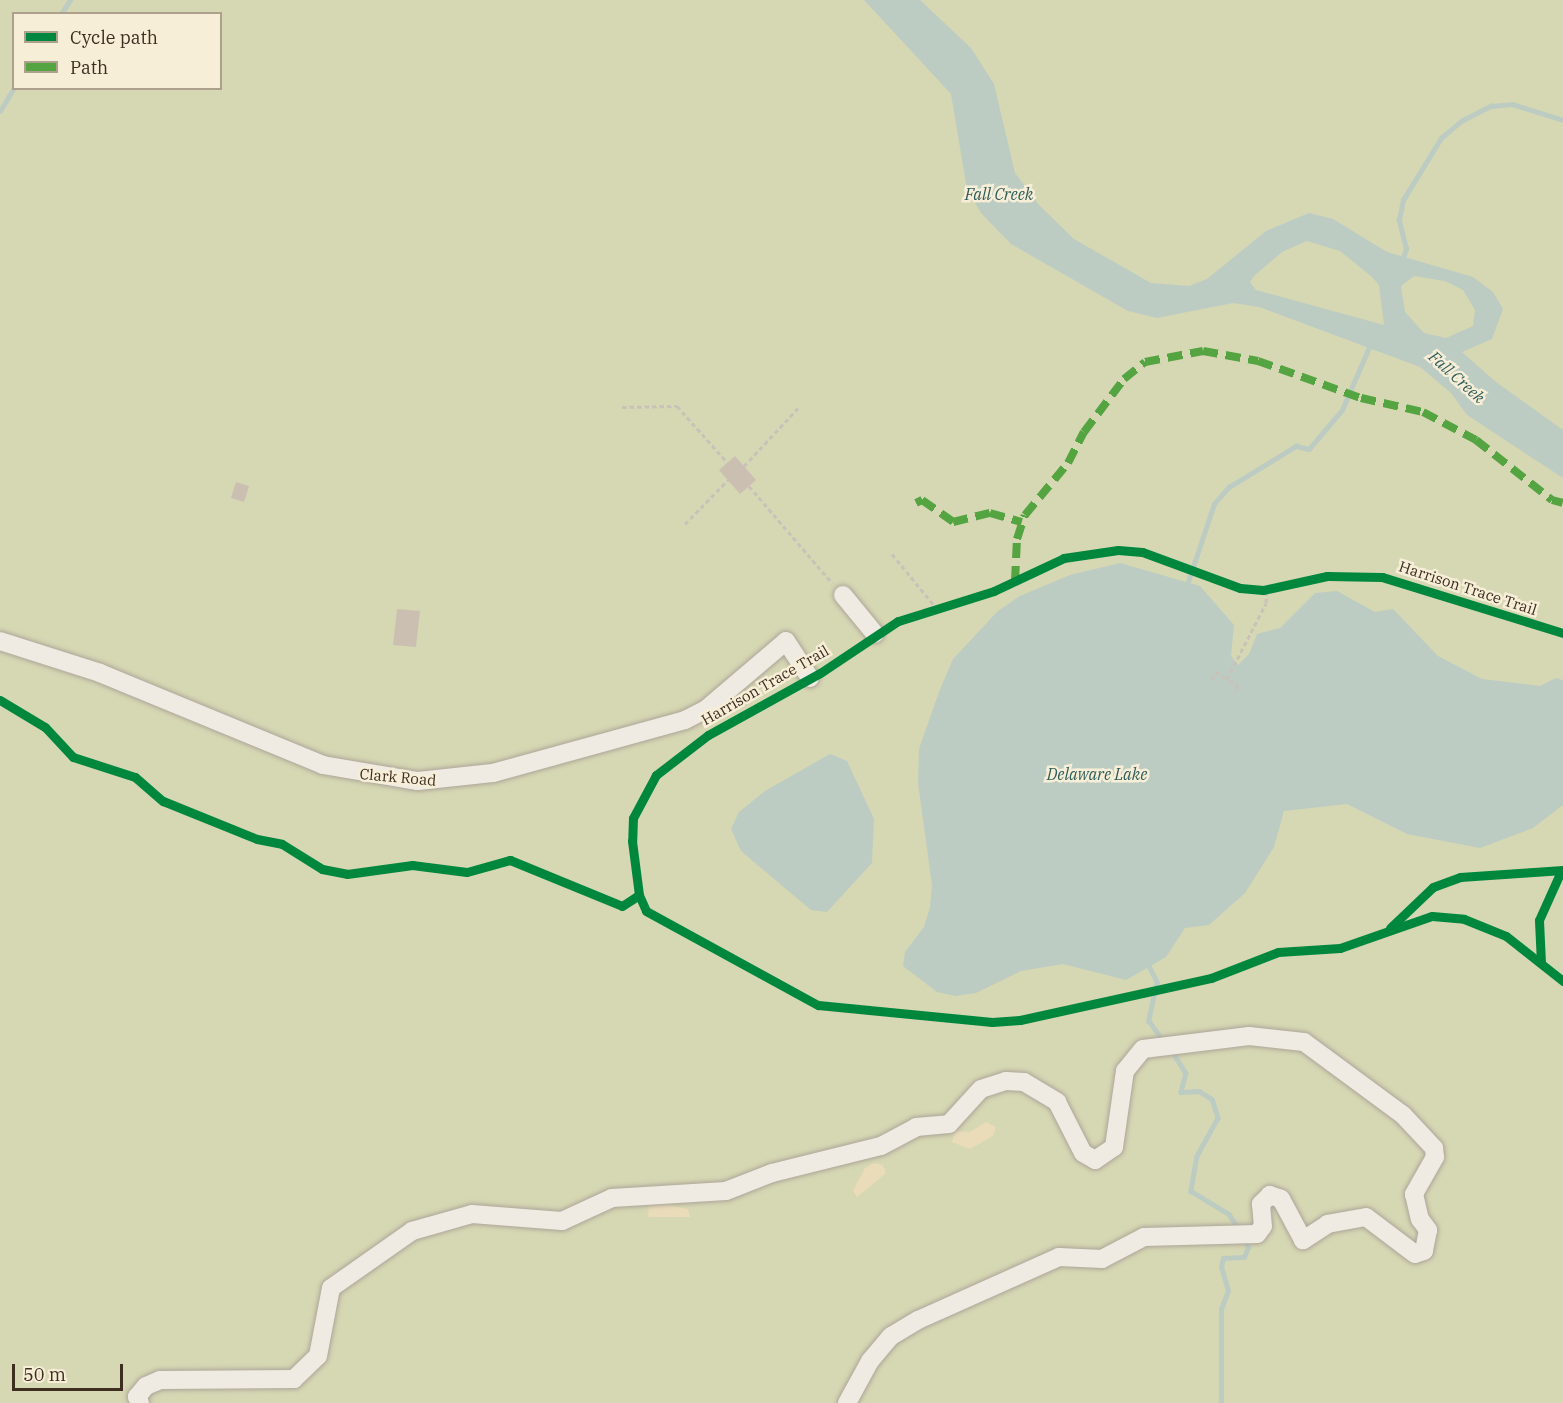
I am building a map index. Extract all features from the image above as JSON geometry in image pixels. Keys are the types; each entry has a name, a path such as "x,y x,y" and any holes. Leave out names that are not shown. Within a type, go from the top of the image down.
{"street":[{"path":"843,595 875,634"},
{"name":"Clark Road","path":"0,641 100,673 323,765 418,781 493,773 685,720 705,710 786,641 810,678"},
{"path":"140,1403 137,1397 146,1386 160,1380 294,1378 318,1356 331,1288 412,1231 472,1214 552,1222 612,1198 726,1191 772,1173 881,1146 916,1127 949,1124 981,1089 1006,1081 1024,1082 1057,1102 1083,1153 1095,1160 1114,1147 1128,1062 1143,1049 1249,1036 1304,1042 1403,1115 1434,1148 1435,1157 1414,1194 1420,1219 1428,1230 1424,1251 1416,1254 1366,1217 1329,1224 1303,1240 1277,1195 1261,1204 1263,1226 1252,1234 1144,1237 1102,1259 1059,1257 891,1336 870,1361 847,1403"}],"path":[{"path":"622,407 677,406 728,463"},
{"path":"744,466 799,407"},
{"path":"685,524 728,480"},
{"path":"749,486 843,595"},
{"path":"892,554 933,611 949,606"},
{"path":"1252,589 1278,587"},
{"path":"1227,679 1266,603 1267,589"},
{"path":"1212,679 1215,672 1227,679 1238,686 1235,693"}],"green space":[{"path":"0,0 1563,0 1563,1403 0,1403"}],"sand":[{"path":"986,1122 996,1127 993,1136 970,1149 952,1142 955,1131 970,1132"},
{"path":"874,1163 883,1165 886,1173 857,1197 853,1191 865,1168"},
{"path":"665,1204 688,1209 690,1217 648,1217 649,1206"}],"water":[{"name":"Fall Creek","path":"864,0 920,0 971,48 994,84 1015,173 1038,204 1074,239 1151,283 1189,286 1207,279 1266,231 1309,213 1333,219 1387,252 1473,277 1493,292 1503,309 1492,339 1462,352 1496,382 1563,430 1563,478 1467,415 1451,393 1420,367 1259,307 1233,303 1157,318 1128,311 1011,244 981,213 967,189 951,94","holes":["1307,241 1340,251 1372,277 1379,285 1384,325 1256,290 1250,282 1254,276 1282,252","1414,276 1445,281 1463,290 1475,310 1473,326 1446,338 1424,333 1405,312 1401,286"]},
{"name":"Delaware Lake","path":"1120,563 1200,586 1234,625 1231,656 1238,665 1249,654 1257,634 1280,628 1315,593 1337,591 1375,612 1393,609 1438,656 1482,679 1540,686 1556,678 1563,680 1563,805 1533,828 1480,848 1407,834 1347,804 1284,811 1274,847 1245,893 1209,925 1185,928 1166,957 1126,980 1063,964 1021,971 976,993 955,996 937,992 903,966 905,952 924,927 930,907 932,885 918,783 919,749 953,659 998,611 1020,596 1070,575"},
{"path":"830,754 847,761 874,819 872,863 827,912 811,910 741,851 731,829 739,812 765,791"}],"building":[{"path":"735,456 756,480 740,494 719,470"},
{"path":"236,482 249,486 244,502 231,498"},
{"path":"397,609 420,611 416,647 393,645"}],"waterway":[{"path":"62,12 70,0"},
{"path":"0,111 13,90"},
{"path":"1402,260 1406,249 1399,220 1403,200 1441,138 1461,121 1491,106 1512,104 1563,120"},
{"path":"1188,582 1214,504 1229,487 1296,446 1309,449 1342,410 1370,345"},
{"path":"1149,966 1157,982 1149,1021 1165,1043"},
{"path":"1172,1051 1186,1073 1181,1092 1199,1091 1212,1099 1218,1118 1197,1156 1191,1191 1229,1214 1240,1231"},
{"path":"1221,1403 1221,1309 1228,1291 1221,1267 1223,1258 1244,1257 1248,1247 1244,1238"}],"marked path":[{"path":"1015,581 1017,539 1025,515 1068,463 1084,432 1124,379 1145,362 1203,351 1258,361 1361,398 1423,412 1476,440 1552,500 1563,503"},
{"path":"916,503 922,500 953,522 990,513 1022,522"}],"cycle path":[{"name":"Harrison Trace Trail","path":"1563,633 1382,577 1327,576 1263,590 1240,588 1142,552 1118,550 1064,558 994,591 898,621 820,673 708,735 656,775 633,818 632,841 639,895 646,911 818,1005 992,1022 1020,1020 1211,978 1278,952 1340,948 1432,916 1464,919 1506,936 1563,981"},
{"path":"0,700 45,727 73,757 135,777 163,801 257,839 282,844 322,869 347,874 412,865 467,872 510,860 622,906 639,895"},
{"path":"1390,928 1433,887 1460,877 1563,870"},
{"path":"1541,963 1539,920 1561,871"}]}
